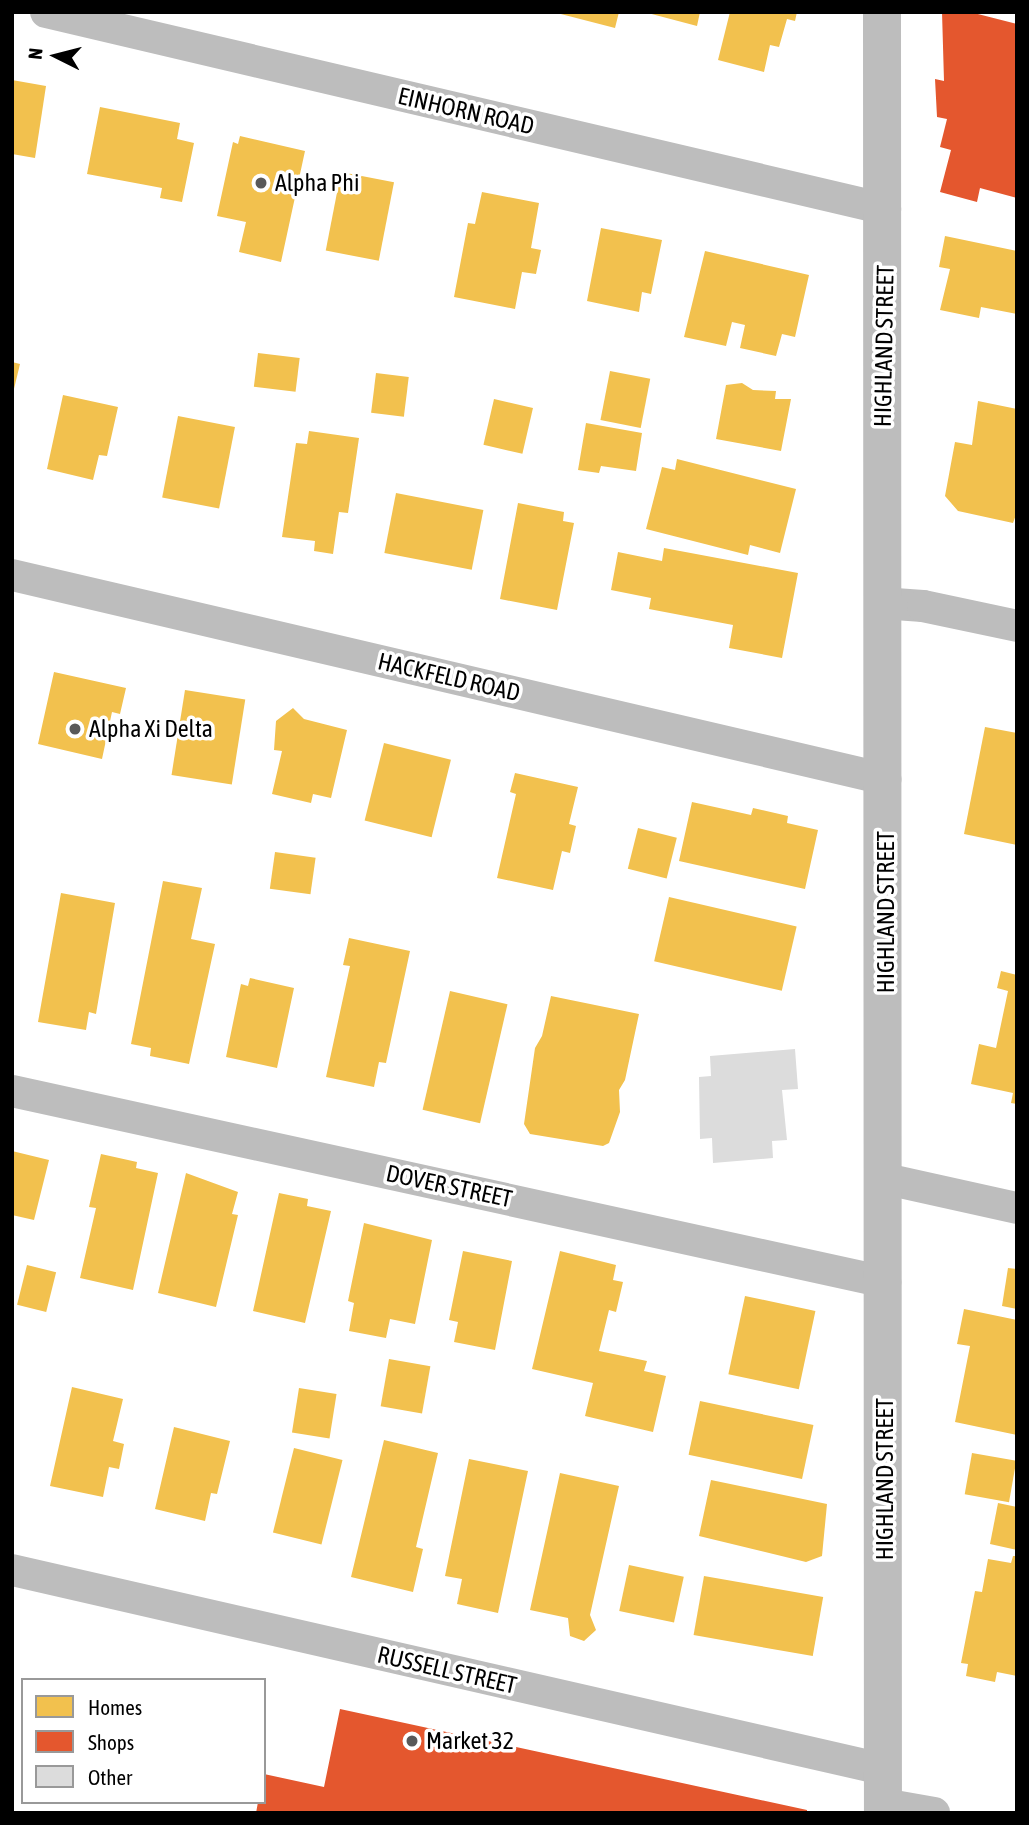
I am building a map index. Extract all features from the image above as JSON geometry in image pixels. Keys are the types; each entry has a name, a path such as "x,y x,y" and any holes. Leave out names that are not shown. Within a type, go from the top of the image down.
{"highway":[{"name":"HIGHLAND STREET","path":"882,12 885,209 881,603 886,779 883,1796"}],"street":[{"name":"EINHORN ROAD","path":"46,12 885,209"},
{"name":"HACKFELD ROAD","path":"12,575 886,779"},
{"path":"881,603 923,606 1017,626"},
{"name":"DOVER STREET","path":"12,1091 885,1282"},
{"path":"886,1179 1017,1208"},
{"name":"RUSSELL STREET","path":"12,1570 883,1796 934,1813"}],"building: Homes":[{"path":"553,12 619,12 615,28"},
{"path":"644,12 700,12 697,26"},
{"path":"730,12 797,12 795,21 787,19 779,47 770,45 764,72 718,60"},
{"path":"12,80 46,86 35,158 12,154"},
{"path":"100,107 180,123 177,139 194,143 182,202 160,198 162,188 87,174"},
{"name":"Alpha Phi","path":"240,136 305,151 281,262 239,252 246,222 217,216 233,142 238,144"},
{"path":"341,172 394,182 379,261 326,251"},
{"path":"482,192 539,203 531,248 541,250 536,274 522,272 515,309 454,297 468,223 475,224"},
{"path":"601,228 662,240 651,294 642,292 639,312 587,301"},
{"path":"945,236 1017,251 1017,314 981,307 979,318 940,310 950,269 939,267"},
{"path":"705,251 809,275 795,337 782,334 776,356 740,348 745,325 732,322 726,346 684,337"},
{"path":"258,353 300,358 296,392 254,387"},
{"path":"12,362 20,364 13,393 12,393"},
{"path":"610,371 650,379 641,428 600,420"},
{"path":"376,373 409,377 404,417 371,413"},
{"path":"742,383 753,390 776,391 775,399 791,399 781,451 716,439 726,385"},
{"path":"63,395 118,407 107,456 99,455 93,480 47,469"},
{"path":"494,399 533,408 522,454 483,445"},
{"path":"978,401 1017,409 1017,512 1013,523 958,511 945,496 955,442 972,445"},
{"path":"178,416 235,427 219,509 162,497"},
{"path":"586,423 642,433 636,471 601,466 599,473 578,470"},
{"path":"309,431 359,438 348,513 339,512 333,554 314,551 315,541 282,537 296,443 307,444"},
{"path":"677,459 796,489 780,553 750,545 748,555 646,529 662,467 675,470"},
{"path":"396,493 483,510 472,570 384,553"},
{"path":"518,503 564,512 563,521 574,523 557,610 500,599"},
{"path":"664,548 798,573 782,658 729,648 733,625 649,609 651,598 611,590 618,552 662,561"},
{"name":"Alpha Xi Delta","path":"54,672 126,688 120,714 112,712 102,759 38,744"},
{"path":"185,690 245,700 232,784 172,775"},
{"path":"293,708 304,719 347,730 331,798 313,794 311,803 272,794 282,751 274,750 276,721"},
{"path":"985,727 1017,733 1017,845 964,834"},
{"path":"384,743 451,760 432,837 365,821"},
{"path":"515,773 578,787 569,824 576,826 570,853 562,851 553,890 497,878 516,794 510,792"},
{"path":"692,802 751,815 753,808 788,816 787,823 818,830 805,889 679,861"},
{"path":"638,828 677,838 667,878 628,869"},
{"path":"275,852 316,858 310,894 270,889"},
{"path":"163,881 202,888 191,939 215,944 189,1064 150,1056 151,1048 131,1044"},
{"path":"61,893 115,903 96,1014 89,1012 86,1030 38,1022"},
{"path":"669,897 797,926 782,991 654,961"},
{"path":"349,938 410,951 386,1063 379,1062 374,1087 326,1077 350,966 343,965"},
{"path":"1001,971 1017,975 1017,1104 1011,1103 1013,1093 971,1084 979,1044 996,1048 1008,991 997,988"},
{"path":"250,978 294,988 277,1068 226,1057 241,984 248,986"},
{"path":"450,991 507,1004 480,1123 423,1110"},
{"path":"551,996 639,1014 625,1080 619,1090 620,1112 609,1143 603,1146 530,1134 524,1124 535,1048 542,1036"},
{"path":"12,1151 49,1160 34,1220 12,1215"},
{"path":"101,1154 137,1162 136,1168 158,1173 133,1290 80,1278 96,1208 89,1207"},
{"path":"186,1173 238,1192 232,1214 238,1215 216,1307 158,1293"},
{"path":"279,1193 308,1199 307,1206 331,1211 305,1323 253,1311"},
{"path":"364,1223 432,1240 415,1324 390,1319 386,1338 349,1331 354,1303 348,1301"},
{"path":"463,1251 512,1261 495,1350 454,1342 458,1322 449,1320"},
{"path":"560,1251 616,1265 613,1280 623,1282 616,1312 609,1310 599,1351 647,1361 644,1371 666,1376 653,1432 585,1416 593,1383 532,1369"},
{"path":"27,1265 56,1272 46,1312 17,1305"},
{"path":"1008,1268 1017,1269 1017,1309 1002,1306"},
{"path":"745,1296 815,1311 799,1389 728,1374"},
{"path":"964,1309 1017,1320 1017,1435 955,1422 970,1346 957,1344"},
{"path":"389,1359 430,1366 422,1414 381,1406"},
{"path":"72,1387 123,1399 113,1441 124,1444 119,1469 109,1467 103,1497 50,1486"},
{"path":"299,1388 337,1394 329,1438 292,1432"},
{"path":"700,1401 813,1425 802,1479 689,1455"},
{"path":"174,1427 230,1441 217,1494 211,1493 205,1521 155,1509"},
{"path":"384,1440 438,1453 416,1547 423,1549 413,1592 351,1577"},
{"path":"294,1448 343,1460 321,1545 273,1532"},
{"path":"972,1453 1016,1461 1009,1502 965,1494"},
{"path":"469,1459 528,1471 498,1613 457,1604 462,1579 445,1576"},
{"path":"560,1473 619,1486 590,1615 596,1630 584,1641 570,1636 568,1618 530,1610"},
{"path":"711,1480 827,1504 822,1556 806,1562 699,1536"},
{"path":"998,1503 1017,1507 1017,1550 990,1544"},
{"path":"1013,1556 1017,1556 1017,1676 997,1672 995,1682 966,1676 968,1664 961,1663 975,1591 982,1592 988,1559 1011,1563"},
{"path":"629,1565 684,1577 674,1623 619,1611"},
{"path":"704,1576 823,1597 813,1656 694,1635"}],"building: Shops":[{"path":"942,12 970,12 1017,24 1017,198 980,188 977,202 940,192 951,150 940,147 947,119 937,117 935,79 944,81"},
{"name":"Market 32","path":"340,1709 807,1810 807,1813 256,1813 258,1804 266,1804 266,1774 324,1787"}],"building: Other":[{"path":"795,1049 798,1089 782,1090 787,1140 772,1141 773,1158 713,1163 712,1138 700,1139 699,1077 711,1076 710,1056"}],"place":[{"name":"Alpha Phi","path":"261,183"},
{"name":"Alpha Xi Delta","path":"75,729"},
{"name":"Market 32","path":"412,1741"}]}
